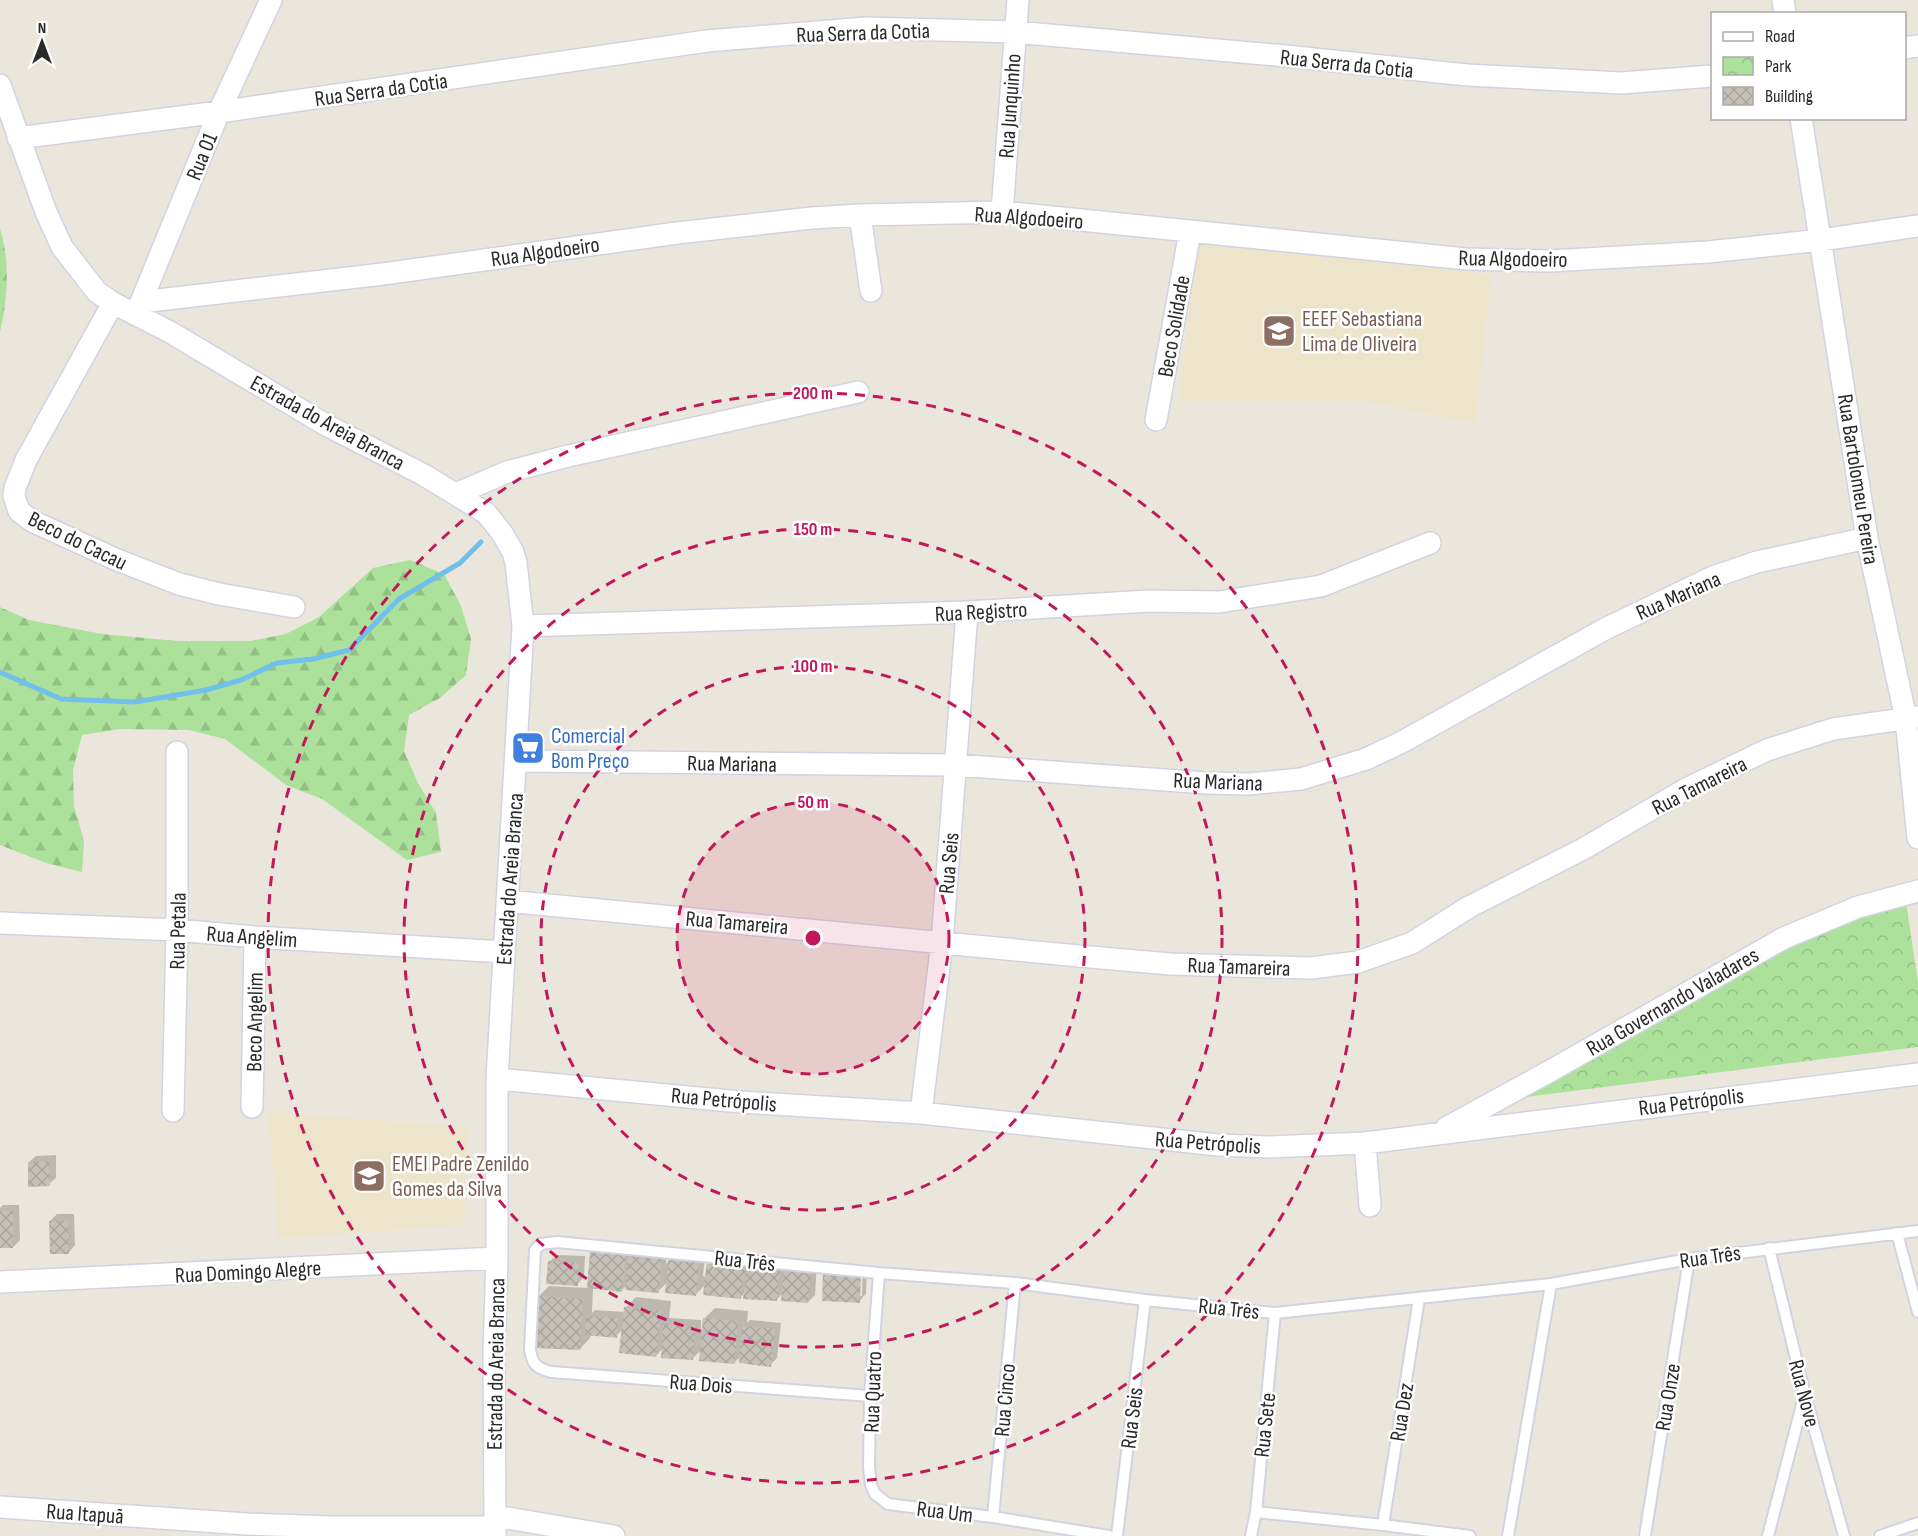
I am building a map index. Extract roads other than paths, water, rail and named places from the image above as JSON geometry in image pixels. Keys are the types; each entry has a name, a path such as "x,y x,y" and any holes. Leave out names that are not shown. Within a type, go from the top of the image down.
{"street":[{"name":"Rua 01","path":"139,308 219,112 271,0"},
{"name":"Rua Junquinho","path":"1002,212 1018,0"},
{"name":"Rua Serra da Cotia","path":"18,138 219,112 707,41 866,28 1015,32 1467,75 1621,83 1711,75"},
{"name":"Estrada do Areia Branca","path":"0,85 46,212 62,247 91,285 113,303 139,308 326,425 424,475 486,513 510,546 516,563 523,626 497,1079 495,1526"},
{"name":"Rua Bartolomeu Pereira","path":"1801,120 1867,538 1912,718 1918,838"},
{"name":"Rua Algodoeiro","path":"139,308 676,233 860,215 1002,212 1466,259 1550,261 1708,252 1821,240 1918,226"},
{"path":"860,215 871,291"},
{"name":"Beco Solidade","path":"1156,420 1190,232"},
{"name":"Beco do Cacau","path":"113,303 26,460 15,488 14,496 19,511 32,520 115,559 179,584 219,594 294,607"},
{"path":"456,494 507,472 568,456 858,392"},
{"name":"Rua Mariana","path":"516,761 956,765 1250,784 1301,779 1366,759 1402,742 1605,629 1713,578 1757,562 1867,538"},
{"name":"Rua Registro","path":"523,626 967,612 1149,601 1219,602 1321,586 1430,543"},
{"name":"Rua Seis","path":"921,1113 942,942 967,612"},
{"name":"Rua Tamareira","path":"507,901 1170,964 1311,968 1358,962 1412,943 1468,907 1583,849 1686,789 1767,750 1833,729 1912,718"},
{"name":"Rua Petala","path":"173,1111 177,930 177,752"},
{"name":"Rua Governando Valadares","path":"1435,1134 1784,938 1858,908 1918,891"},
{"name":"Rua Angelim","path":"0,923 177,930 504,952"},
{"name":"Beco Angelim","path":"252,1107 255,937"},
{"name":"Rua Petrópolis","path":"497,1079 741,1102 921,1113 1218,1145 1268,1147 1365,1143 1918,1074"},
{"path":"1365,1143 1370,1206"},
{"name":"Rua Domingo Alegre","path":"0,1282 497,1258"},
{"name":"Rua Itapuã","path":"0,1507 258,1524 495,1526 614,1536"}],"lane":[{"name":"Rua Três","path":"534,1366 530,1349 535,1250 541,1244 557,1242 879,1273 1015,1283 1145,1300 1275,1313 1551,1284 1689,1259 1918,1231"},
{"path":"1897,1233 1918,1312"},
{"name":"Rua Nove","path":"1769,1248 1805,1395 1844,1536"},
{"name":"Rua Onze","path":"1645,1536 1689,1259"},
{"name":"Rua Quatro","path":"879,1273 870,1396 869,1467 871,1485 875,1494 888,1504"},
{"name":"Rua Cinco","path":"993,1517 1015,1283"},
{"path":"1508,1536 1551,1284"},
{"name":"Rua Dez","path":"1383,1525 1419,1299"},
{"name":"Rua Seis","path":"1117,1536 1145,1300"},
{"name":"Rua Sete","path":"1251,1536 1256,1512 1275,1313"},
{"name":"Rua Dois","path":"534,1366 551,1372 870,1396"},
{"path":"1768,1536 1805,1395"},
{"name":"Rua Um","path":"888,1504 993,1517 1109,1536"},
{"path":"1256,1512 1470,1536"},
{"path":"1880,1536 1918,1523"}],"waterway":[{"path":"0,672 61,699 135,702 206,690 241,680 277,663 313,659 349,650 399,599 460,563 481,542"}],"place":[{"name":"EEEF Sebastiana Lima de Oliveira","path":"1279,331"},
{"name":"Comercial Bom Preço","path":"528,748"},
{"name":"EMEI Padre Zenildo Gomes da Silva","path":"369,1176"}]}
